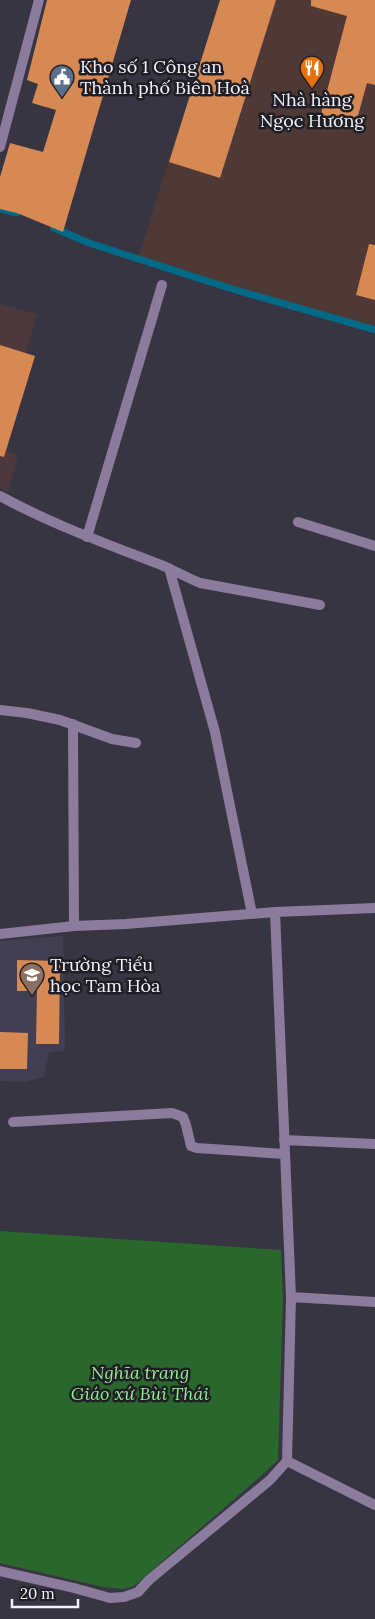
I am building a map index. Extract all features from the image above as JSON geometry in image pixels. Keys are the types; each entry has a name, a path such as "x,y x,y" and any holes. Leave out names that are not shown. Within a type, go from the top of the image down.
{"street":[{"path":"0,146 5,113 39,0"},
{"path":"87,537 162,285"},
{"path":"0,496 87,537 169,568 200,583 320,605"},
{"path":"298,522 375,546"},
{"path":"169,568 215,732 252,914"},
{"path":"0,710 27,713 73,724 112,739 136,743"},
{"path":"73,724 74,926"},
{"path":"0,934 74,926 275,912 375,908"},
{"path":"0,1571 110,1598 124,1597 138,1592 149,1580 270,1480 286,1461 291,1297 275,912"},
{"path":"13,1122 172,1113 183,1117 191,1146 284,1154"},
{"path":"284,1140 375,1144"},
{"path":"291,1297 375,1302"},
{"path":"286,1461 375,1505"}],"shaded area":[{"name":"Nhà hàng Ngọc Hương","path":"220,0 375,0 375,330 229,288 138,258"},
{"path":"0,304 37,314 26,353 35,356 6,451 18,455 8,492 0,487"},
{"name":"Trường Tiểu học Tam Hòa","path":"63,936 65,1051 49,1052 44,1077 24,1082 0,1081 0,941"}],"green space":[{"name":"Nghĩa trang Giáo xứ Bùi Thái","path":"0,1231 281,1250 283,1297 278,1460 134,1586 124,1589 103,1587 0,1563"}],"building":[{"name":"Kho số 1 Công an Thành phố Biên Hoà","path":"47,0 131,0 63,232 17,213 0,209 0,177 10,143 43,152 56,110 32,103 38,84 27,80"},
{"path":"220,0 276,0 220,178 169,162"},
{"path":"311,0 375,0 375,85 367,83 354,130 319,121 347,16 311,6"},
{"path":"369,244 375,245 375,300 356,295"},
{"path":"0,345 35,356 4,457 0,456"},
{"path":"17,960 60,961 59,1044 36,1044 37,991 17,991"},
{"path":"0,1032 28,1033 27,1069 0,1069"}],"waterway":[{"path":"0,209 17,213"},
{"path":"54,228 89,243 229,288 375,330"}],"place":[{"name":"Nhà hàng Ngọc Hương","path":"312,89"},
{"name":"Kho số 1 Công an Thành phố Biên Hoà","path":"62,98"},
{"name":"Trường Tiểu học Tam Hòa","path":"32,996"}]}
